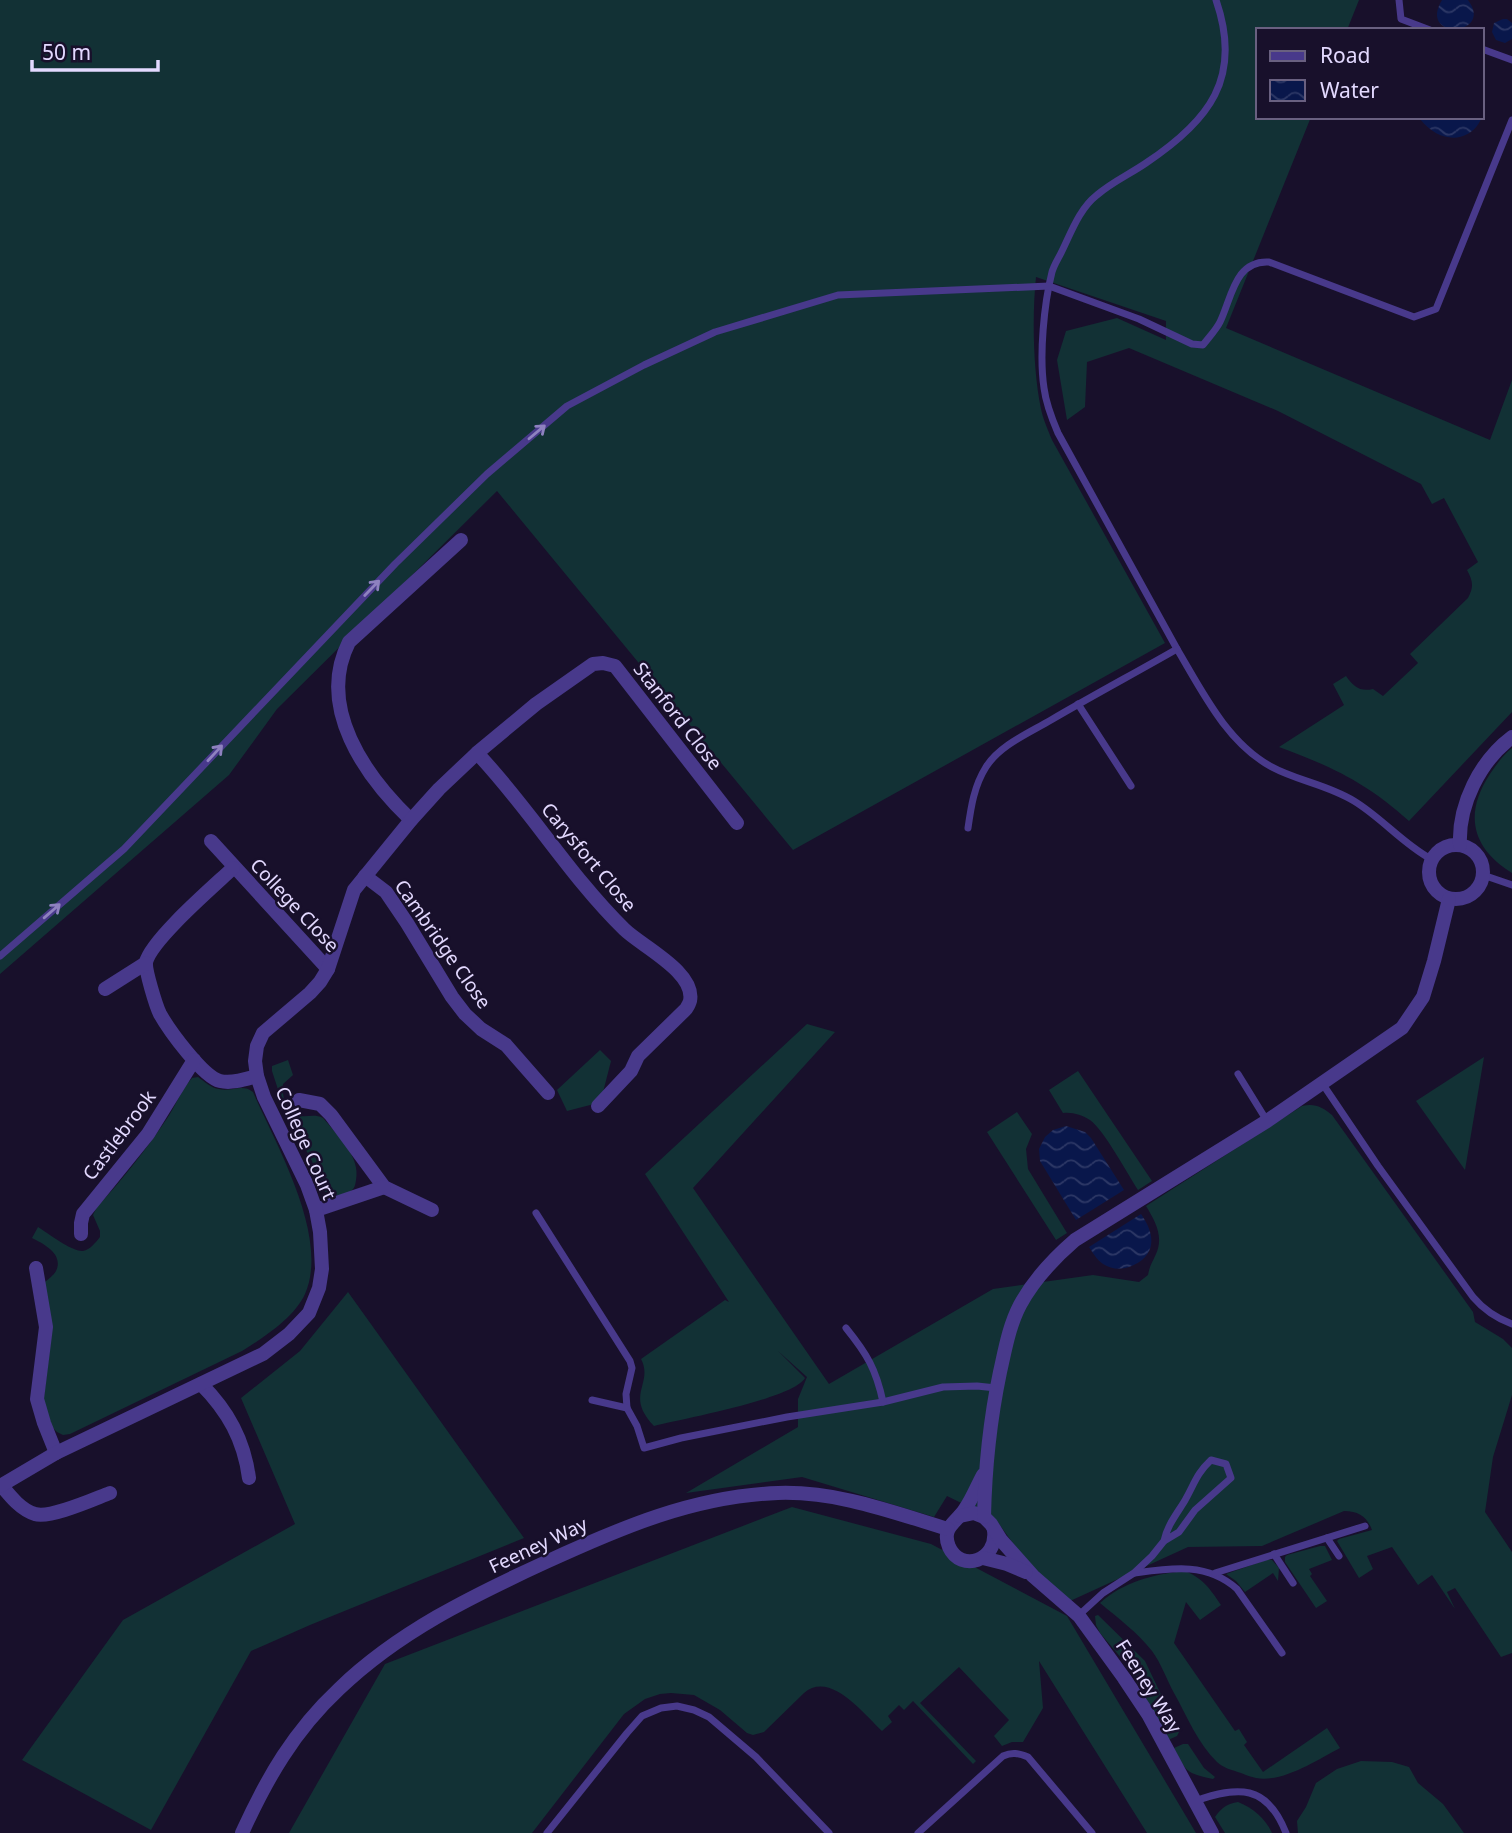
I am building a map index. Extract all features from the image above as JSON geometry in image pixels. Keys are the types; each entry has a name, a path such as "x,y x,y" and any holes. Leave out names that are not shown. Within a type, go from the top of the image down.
{"street":[{"path":"411,820 380,789 351,743 340,707 340,666 349,642 461,540"},
{"name":"Stanford Close","path":"477,753 536,704 593,664 615,666 737,823"},
{"path":"1460,845 1460,826 1478,776 1492,755 1512,737"},
{"name":"College Court","path":"1,1485 57,1453 263,1354 289,1334 309,1313 322,1269 316,1210 298,1165 264,1097 254,1062 257,1046 263,1033 310,993 328,969 354,890 411,820 477,753"},
{"name":"Carysfort Close","path":"477,753 597,902 629,933 668,962 686,982 690,993 690,1001 685,1010 638,1056 631,1071 598,1106"},
{"name":"College Close","path":"211,841 328,969"},
{"path":"1460,845 1475,853 1480,859 1483,876 1475,892 1458,900 1448,899 1434,890 1430,883 1428,867 1432,859 1444,847 1460,845"},
{"name":"College Close","path":"146,963 153,949 177,921 233,868"},
{"name":"Cambridge Close","path":"365,876 386,892 465,1014 481,1029 506,1045 548,1093"},
{"path":"984,1517 985,1470 996,1388 1011,1326 1019,1306 1034,1282 1056,1256 1075,1240 1267,1121 1402,1028 1423,997 1448,899"},
{"path":"105,989 146,963 159,1013 194,1060 219,1081 232,1082 257,1076"},
{"name":"Castlebrook","path":"81,1234 83,1214 148,1134 194,1060"},
{"path":"299,1100 320,1104 331,1115 384,1186 432,1210"},
{"path":"316,1210 384,1186"},
{"path":"36,1268 46,1327 37,1399 57,1453"},
{"path":"201,1384 234,1426 247,1458 250,1478"},
{"path":"960,1516 985,1470"},
{"path":"1,1485 22,1507 35,1514 47,1515 110,1493"},
{"name":"Feeney Way","path":"242,1833 271,1774 288,1747 338,1689 366,1664 431,1620 515,1576 600,1538 654,1516 701,1503 780,1493 833,1496 948,1529"},
{"path":"974,1513 991,1524 995,1537 993,1547 983,1558 968,1561 958,1558 951,1551 947,1540 948,1529 952,1521 960,1516 974,1513"},
{"name":"Feeney Way","path":"994,1530 1033,1576 1079,1616 1124,1678 1148,1714 1212,1833"},
{"name":"Feeney Way","path":"983,1558 1018,1568 1033,1576"}],"lane":[{"path":"1216,0 1223,18 1226,44 1224,71 1219,88 1206,110 1174,144 1096,195 1083,210 1053,268 1043,339 1044,387 1049,411 1064,445 1177,649 1226,727 1256,757 1284,773 1328,787 1349,798 1418,852 1432,859"},
{"path":"1398,0 1401,19 1425,28"},
{"path":"1484,50 1512,60"},
{"path":"0,956 124,849 395,564 487,474 567,406 644,365 715,332 838,295 1049,286 1139,318 1192,344 1203,345 1219,324 1241,272 1261,261 1414,317 1436,309 1512,120"},
{"path":"968,828 971,803 987,766 1011,743 1177,649"},
{"path":"1078,704 1131,786"},
{"path":"1483,876 1512,885"},
{"path":"1238,1074 1267,1121"},
{"path":"1322,1083 1473,1297 1490,1314 1512,1324"},
{"path":"536,1213 630,1361 632,1368 626,1394 627,1408 637,1426 644,1448 787,1417 883,1402 943,1387 996,1388"},
{"path":"846,1328 863,1349 877,1376 883,1402"},
{"path":"593,1399 627,1408"},
{"path":"1079,1616 1103,1593 1134,1573 1164,1541 1179,1532 1195,1510 1231,1478 1226,1464 1211,1460 1199,1471 1167,1528 1164,1541"},
{"path":"1215,1573 1364,1526"},
{"path":"1327,1538 1339,1556"},
{"path":"1274,1555 1293,1583"},
{"path":"1134,1573 1183,1567 1215,1573 1237,1589 1282,1653"},
{"path":"547,1833 627,1732 642,1717 661,1708 677,1706 702,1713 733,1737 756,1757 828,1833"},
{"path":"918,1833 1003,1756 1019,1753 1028,1757 1041,1771 1092,1833"},
{"path":"1195,1802 1220,1793 1251,1793 1270,1806 1286,1833"}],"green space":[{"path":"0,0 1359,0 1348,28 1256,28 1256,119 1310,119 1226,328 1490,440 1512,380 1512,712 1409,821 1378,796 1348,777 1279,747 1344,705 1333,684 1346,676 1358,688 1373,689 1383,696 1418,663 1410,654 1468,598 1472,584 1467,570 1478,562 1444,498 1432,504 1421,484 1278,411 1129,348 1087,362 1085,407 1067,420 1057,360 1066,331 1117,318 1166,340 1166,321 1036,277 1035,360 1044,421 1165,643 793,850 497,491 277,709 229,775 0,974"},
{"path":"1512,748 1512,873 1498,863 1480,841 1475,816 1482,788 1498,763"},
{"path":"807,1024 835,1032 693,1188 829,1384 993,1289 1093,1275 1139,1282 1148,1275 1159,1241 1155,1223 1146,1206 1302,1106 1318,1106 1332,1115 1473,1312 1475,1322 1503,1339 1512,1348 1512,1395 1493,1457 1485,1512 1512,1552 1512,1653 1501,1657 1455,1588 1447,1592 1455,1609 1432,1575 1418,1585 1392,1547 1367,1556 1373,1569 1359,1578 1337,1541 1372,1530 1365,1518 1354,1512 1344,1511 1262,1546 1188,1547 1070,1601 1050,1585 1021,1554 996,1520 947,1496 934,1517 802,1477 686,1493 798,1427 798,1399 807,1377 778,1351 805,1378 796,1386 759,1401 654,1426 645,1415 640,1398 644,1376 641,1359 725,1300 729,1302 645,1174"},
{"path":"600,1050 611,1061 602,1096 594,1104 567,1111 557,1090"},
{"path":"1484,1057 1465,1170 1416,1101"},
{"path":"288,1060 293,1075 283,1084 286,1104 295,1115 323,1118 347,1147 357,1171 355,1186 347,1193 334,1195 321,1189 312,1161 286,1114 272,1066"},
{"path":"1078,1071 1152,1181 1138,1190 1096,1125 1081,1115 1063,1113 1049,1090"},
{"path":"198,1077 223,1090 245,1088 253,1092 286,1164 306,1219 311,1246 311,1271 305,1294 286,1319 242,1351 63,1435 51,1426 43,1405 52,1329 44,1283 56,1271 58,1265 52,1250 32,1238 38,1227 78,1251 93,1246 100,1237 93,1215 97,1207 150,1143 188,1083 192,1078"},
{"path":"1017,1112 1032,1134 1026,1149 1028,1169 1067,1233 1056,1240 987,1132"},
{"path":"348,1292 524,1538 251,1651 151,1830 22,1760 123,1620 295,1524 241,1398 300,1351"},
{"path":"792,1507 931,1544 1067,1616 1196,1833 1147,1833 1039,1661 1043,1708 1023,1742 1002,1746 994,1736 1009,1720 959,1667 920,1703 976,1761 973,1764 913,1701 904,1710 899,1705 888,1716 892,1722 882,1731 846,1697 835,1690 814,1687 804,1693 764,1732 753,1735 720,1710 694,1695 660,1694 645,1699 624,1714 532,1833 289,1833 385,1664"},
{"path":"1325,1546 1332,1560 1309,1569 1312,1574 1310,1576 1327,1601 1316,1608 1285,1562 1285,1557"},
{"path":"1272,1560 1279,1568 1278,1581 1273,1573 1245,1592 1226,1574"},
{"path":"1185,1571 1202,1581 1221,1605 1200,1620 1186,1602 1174,1643 1235,1731 1239,1729 1247,1742 1244,1745 1263,1772 1327,1728 1340,1748 1300,1769 1266,1779 1228,1769 1210,1755 1193,1729 1152,1651 1100,1603 1140,1580"},
{"path":"1098,1615 1145,1661 1179,1732 1177,1736 1168,1740 1128,1666 1100,1633 1095,1616"},
{"path":"1188,1744 1204,1768 1215,1777 1213,1779 1192,1773 1184,1767 1174,1748"},
{"path":"1361,1761 1392,1762 1409,1767 1418,1783 1443,1804 1464,1833 1298,1833 1297,1821 1316,1783 1337,1769"},
{"path":"1238,1802 1258,1814 1272,1833 1225,1833 1215,1817 1225,1806"}],"water":[{"path":"1442,0 1468,0 1474,12 1472,21 1460,28 1446,28 1439,22 1437,13"},
{"path":"1503,19 1512,23 1512,39 1505,43 1496,40 1492,32 1494,23"},
{"path":"1420,119 1481,119 1476,128 1456,138 1432,130"},
{"path":"1066,1126 1085,1132 1091,1138 1124,1190 1076,1220 1040,1161 1039,1149 1045,1137 1053,1130"},
{"path":"1141,1214 1151,1237 1151,1245 1145,1257 1129,1267 1106,1266 1089,1247"}]}
